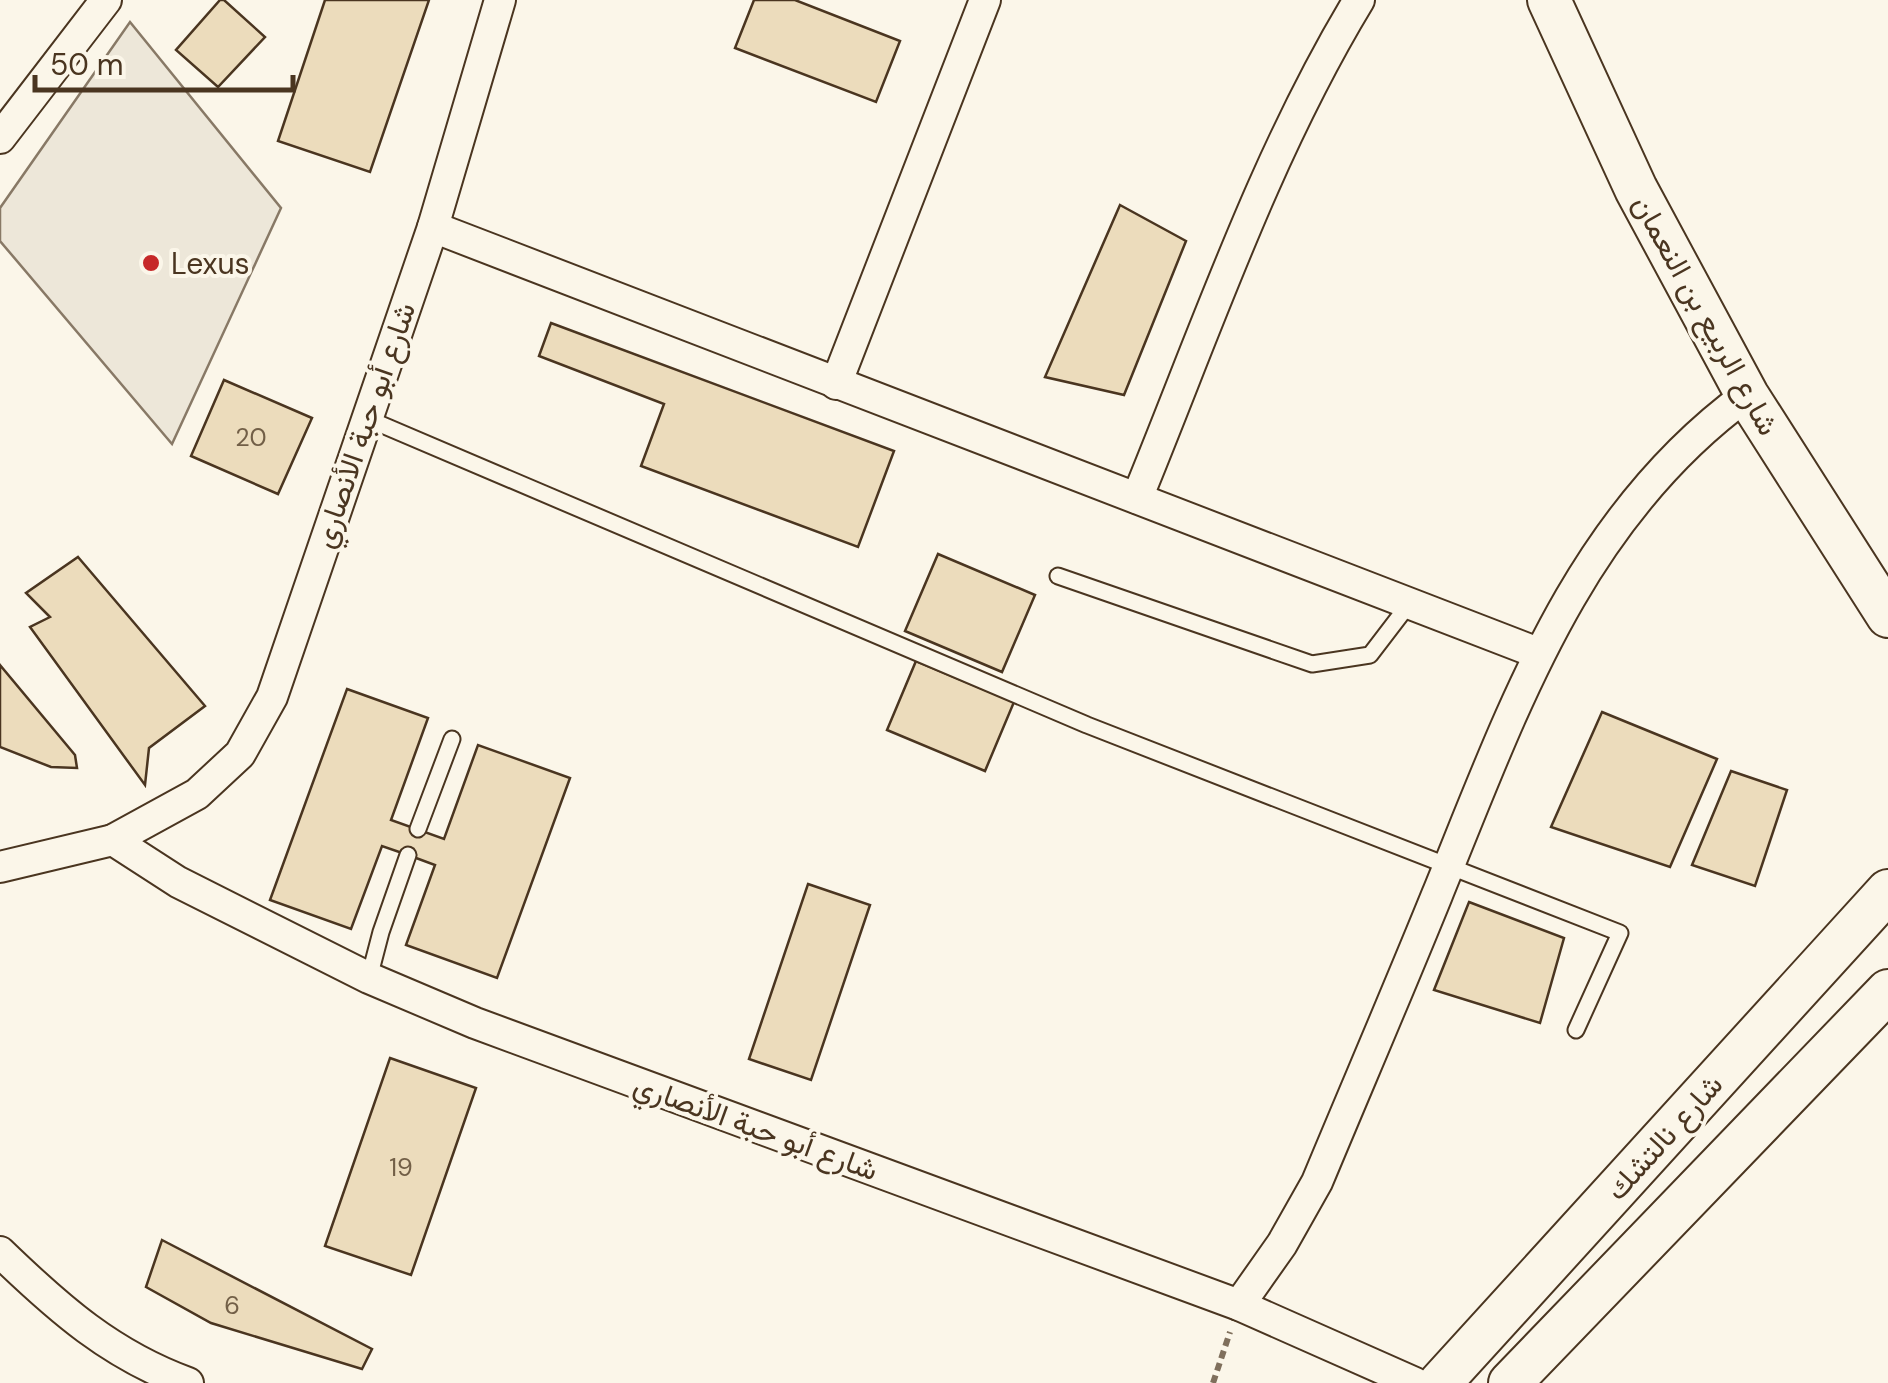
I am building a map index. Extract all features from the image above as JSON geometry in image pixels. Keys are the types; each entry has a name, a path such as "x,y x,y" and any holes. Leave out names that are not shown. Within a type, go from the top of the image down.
{"main road":[{"name":"شارع الربيع بن النعمان","path":"1549,0 1636,189 1746,394 1888,616"},
{"name":"شارع نالتشك","path":"1440,1383 1888,891"},
{"name":"شارع نالتشك","path":"1510,1383 1888,991"}],"street":[{"path":"0,138 106,0"},
{"name":"شارع أبو حبة الأنصاري","path":"0,866 113,840 197,794 240,754 272,697 432,227 500,0"},
{"path":"836,384 985,0"},
{"path":"1137,498 1273,165 1320,64 1359,0"},
{"path":"432,227 1538,653"},
{"path":"1238,1305 1282,1244 1317,1182 1538,653 1624,512 1704,426 1746,394"},
{"name":"شارع أبو حبة الأنصاري","path":"113,840 178,882 370,978 475,1023 1238,1305 1414,1383"},
{"path":"0,1252 99,1340 188,1383"}],"lane":[{"path":"366,418 1087,724 1620,933 1576,1030"},
{"path":"1058,576 1312,664 1370,655 1409,604"},
{"path":"418,830 452,739"},
{"path":"370,978 380,932 408,855"}],"path":[{"path":"1213,1383 1238,1305"}],"shaded area":[{"path":"130,22 281,208 172,444 0,241 0,208"}],"building":[{"path":"220,0 265,37 218,87 176,50"},
{"path":"325,0 429,0 370,172 278,141"},
{"path":"754,0 795,0 900,41 876,102 735,48"},
{"path":"1120,205 1186,241 1124,395 1045,377"},
{"path":"551,323 894,451 858,547 641,466 664,404 539,356"},
{"path":"224,380 312,418 278,494 191,456"},
{"path":"938,554 1035,595 1002,672 905,631"},
{"path":"78,557 205,706 149,748 145,785 30,627 50,617 26,593"},
{"path":"916,661 1014,702 985,771 887,730"},
{"path":"0,665 75,755 77,768 51,767 0,747"},
{"path":"347,689 428,718 391,820 444,839 478,745 570,778 497,978 406,945 435,865 382,846 351,929 270,900"},
{"path":"1602,712 1717,759 1670,867 1551,827"},
{"path":"1731,771 1787,790 1755,886 1692,865"},
{"path":"808,884 870,905 811,1080 749,1059"},
{"path":"1469,902 1564,938 1540,1023 1434,990"},
{"path":"390,1058 476,1088 411,1275 325,1246"},
{"path":"162,1240 372,1349 362,1369 211,1323 146,1287"}],"place":[{"name":"Lexus","path":"151,263"}]}
